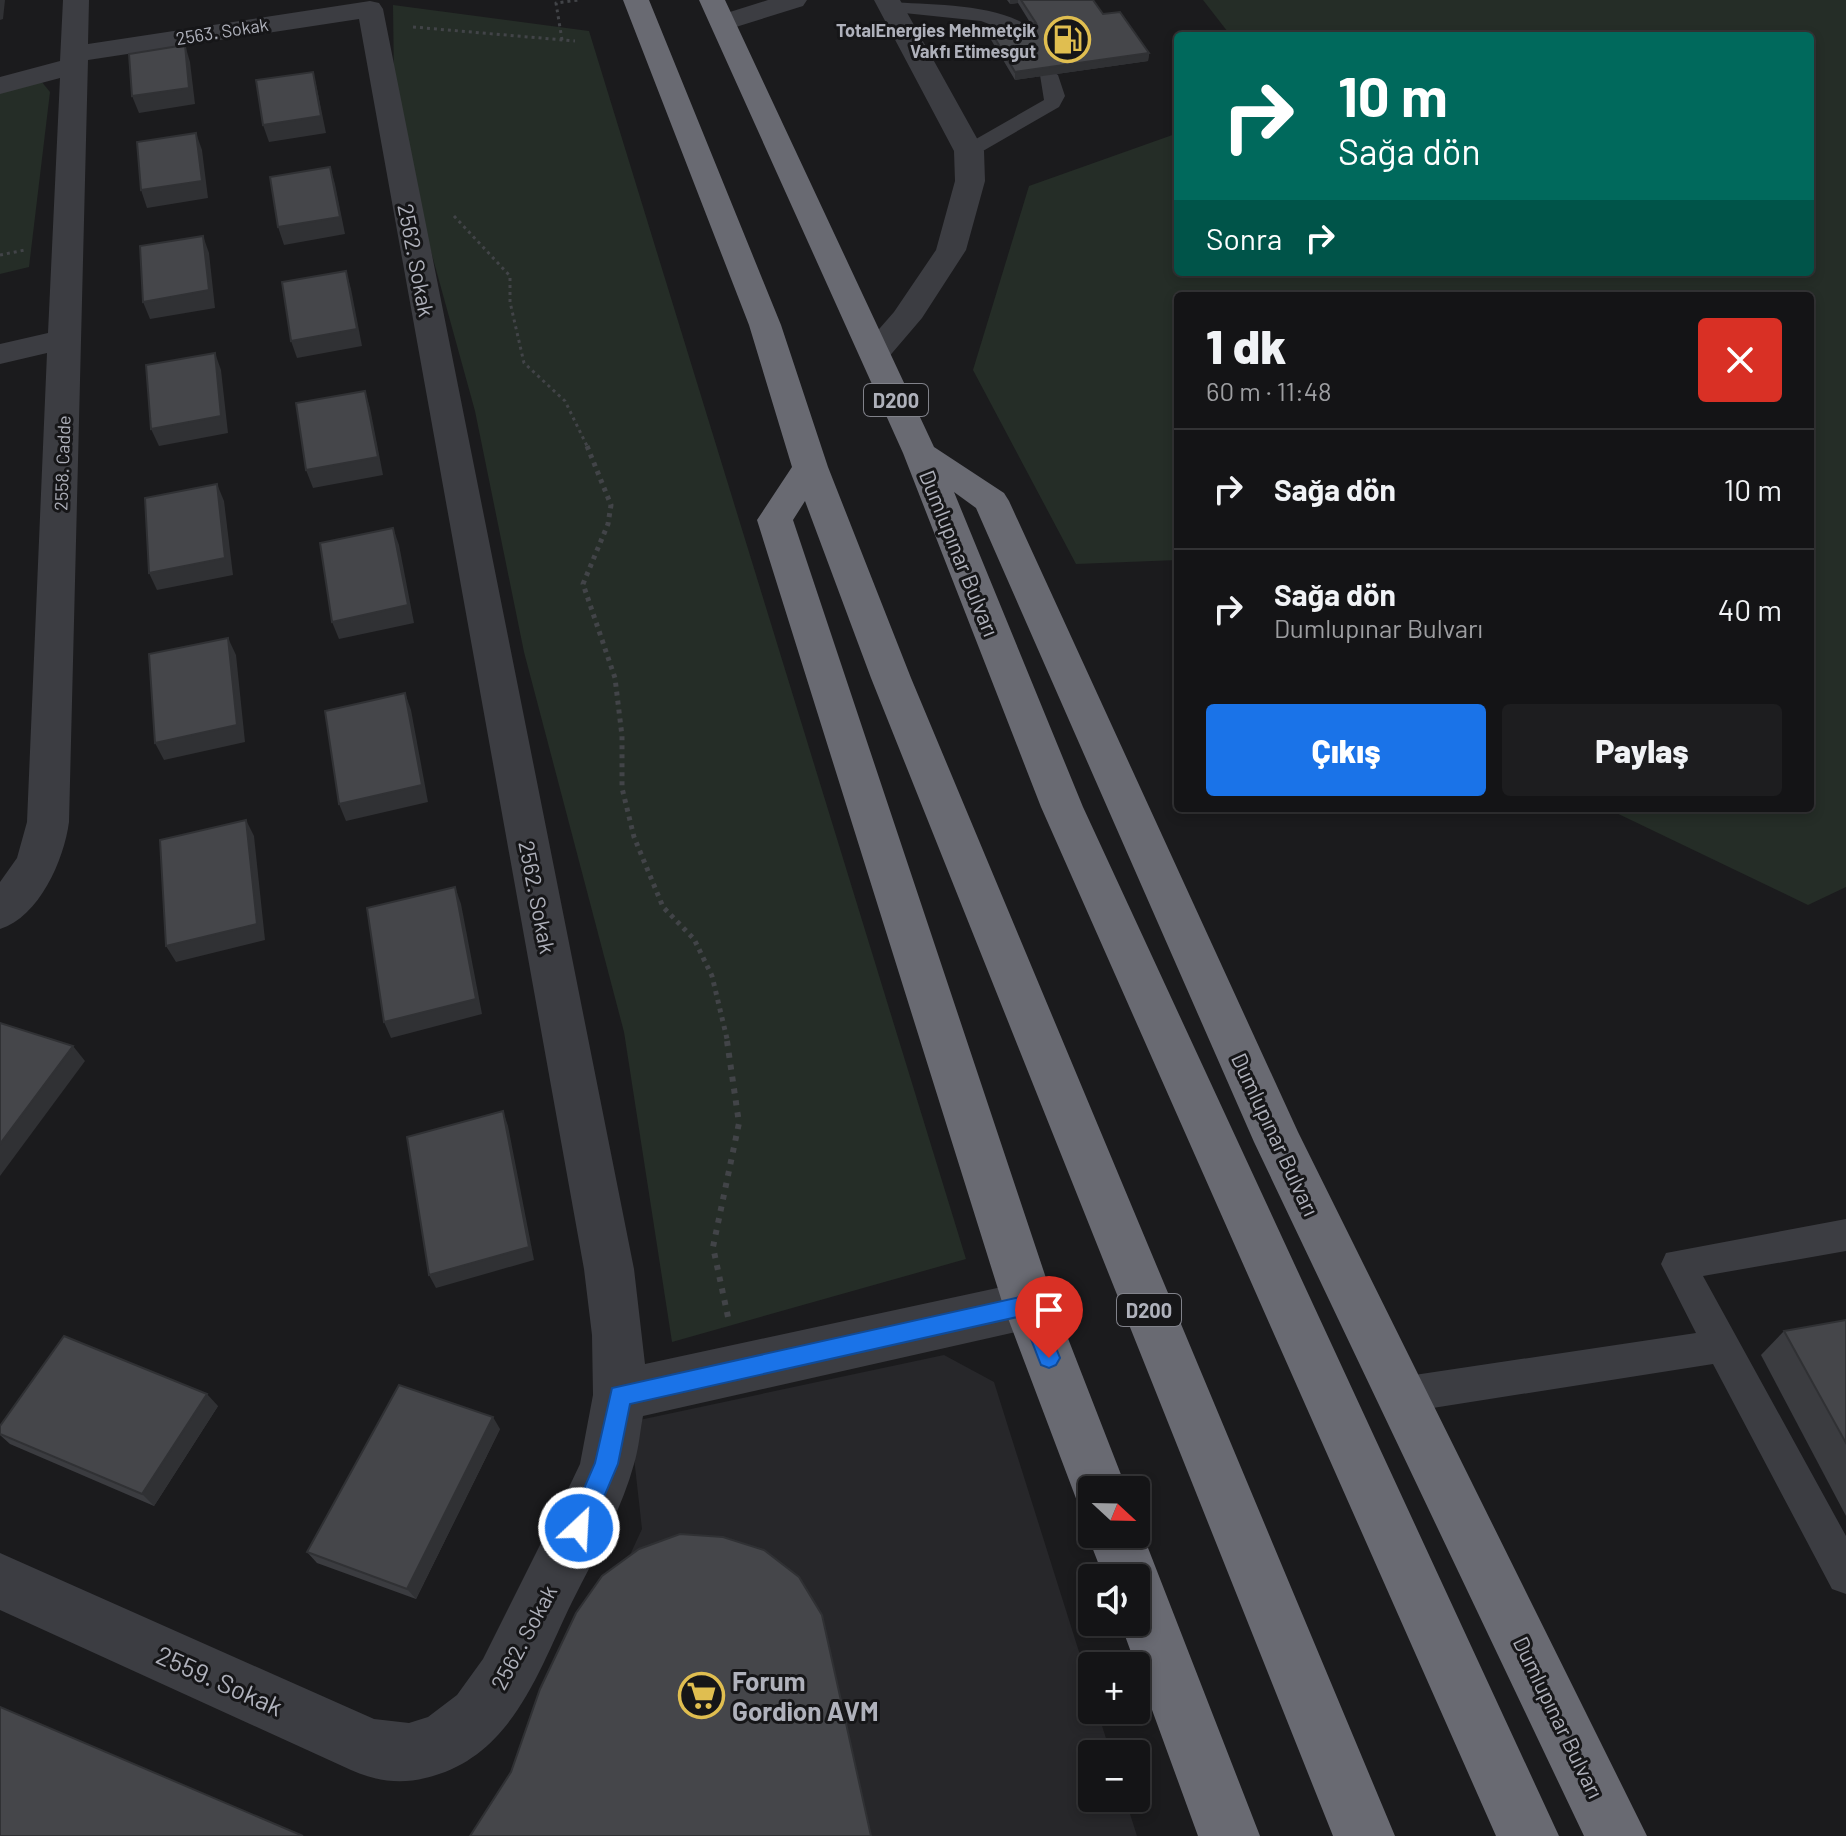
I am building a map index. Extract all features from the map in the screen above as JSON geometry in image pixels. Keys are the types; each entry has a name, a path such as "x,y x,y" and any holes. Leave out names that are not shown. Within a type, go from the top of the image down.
{"highway":[{"name":"D200","path":"636,0 765,325 810,467 934,785 1364,1836"},
{"name":"Dumlupınar Bulvarı","path":"718,11 920,453 1062,807 1528,1836"},
{"name":"Dumlupınar Bulvarı","path":"920,453 991,501 1278,1142 1616,1836"},
{"path":"810,467 775,520 1029,1305 1094,1476"},
{"path":"1150,1626 1229,1836"}],"street":[{"name":"2558. Cadde","path":"0,912 30,877 47,834 76,0"},
{"path":"718,11 794,0"},
{"path":"875,352 906,318 951,250 970,181 969,151 889,4"},
{"name":"2563. Sokak","path":"0,86 75,60 370,9"},
{"name":"2562. Sokak","path":"370,9 609,1269 618,1335 620,1395 610,1451 596,1490 504,1680 478,1716 444,1743"},
{"path":"0,354 66,339"},
{"path":"620,1395 1029,1305"},
{"name":"2559. Sokak","path":"0,1581 372,1749 409,1753 444,1743"}],"lane":[{"path":"889,4 999,20 1017,25 1026,33"},
{"path":"969,151 1052,103 1055,96 1049,75"},
{"path":"1846,1235 1678,1264 1846,1575"},
{"path":"1401,1395 1723,1346"}],"path":[{"path":"562,40 556,3 579,0"},
{"path":"410,37 410,27 575,41"},
{"path":"452,213 480,247 510,276 510,302 524,363 565,401 580,428 611,505 608,524 583,584 615,678 622,736 622,788 634,837 663,907 694,939 712,976 728,1045 739,1123 713,1247 740,1368"}],"shaded area":[{"path":"1203,0 1846,0 1846,887 1808,905 1614,812 1814,812 1814,292 1174,292 1174,560 1076,564 973,370 1029,186 1174,134 1174,276 1814,276 1814,32 1228,32"},
{"path":"393,5 589,31 966,1259 672,1342 624,1032 524,652 475,411 421,215 394,81"},
{"path":"41,81 50,92 29,267 0,274 0,93"},
{"path":"944,1355 994,1382 1079,1652 1078,1724 1101,1724 1107,1740 1078,1740 1078,1812 1129,1812 1137,1836 500,1836 642,1529 630,1422"}],"building":[{"path":"1021,0 1093,0 1103,14 1120,12 1149,53 1015,72 990,30 1036,23"},
{"path":"185,45 189,88 132,96 129,54"},
{"path":"313,72 321,116 263,125 256,80"},
{"path":"196,133 202,181 141,190 137,142"},
{"path":"330,167 340,217 278,227 270,177"},
{"path":"203,236 209,290 143,302 140,246"},
{"path":"346,271 357,329 291,341 282,282"},
{"path":"215,353 221,416 151,429 146,365"},
{"path":"365,391 378,457 306,470 296,403"},
{"path":"217,484 225,558 149,573 145,498"},
{"path":"393,528 408,605 332,622 320,543"},
{"path":"228,638 237,725 155,743 149,654"},
{"path":"405,693 422,785 339,804 325,711"},
{"path":"246,820 257,924 166,946 160,840"},
{"path":"455,887 476,999 384,1022 367,908"},
{"path":"0,1023 73,1046 0,1144"},
{"path":"503,1111 529,1247 429,1275 407,1137"},
{"path":"1846,1320 1846,1443 1784,1331"},
{"path":"64,1336 207,1394 142,1494 0,1434 0,1426"},
{"path":"399,1385 493,1417 407,1589 307,1552"},
{"name":"Forum Gordion AVM","path":"680,1534 723,1537 764,1550 799,1577 822,1615 871,1836 470,1836 511,1772 540,1689 576,1613 602,1576 639,1549"},
{"path":"0,1707 303,1836 0,1836"}],"place":[{"name":"TotalEnergies Mehmetçik Vakfı Etimesgut","path":"1067,40"},
{"name":"Forum Gordion AVM","path":"701,1695"}],"route":[{"path":"579,1528 607,1464 620,1395 1029,1305 1049,1358"}]}
